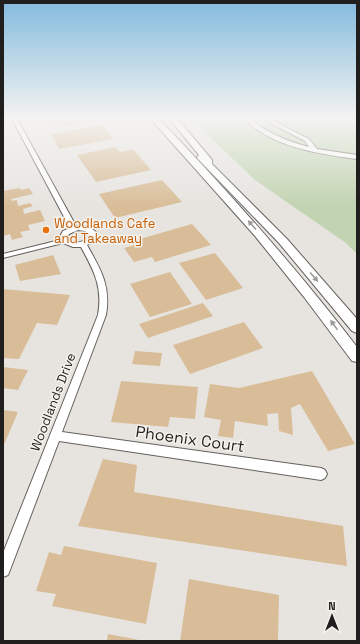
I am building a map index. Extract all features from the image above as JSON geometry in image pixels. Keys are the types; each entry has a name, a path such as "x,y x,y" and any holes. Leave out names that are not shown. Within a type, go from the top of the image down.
{"highway":[{"path":"179,147 189,156"},
{"path":"181,147 280,258 321,308 357,357"},
{"path":"191,147 296,255"},
{"path":"196,147 271,226 357,328"}],"street":[{"path":"29,147 74,229"},
{"path":"307,147 357,156"},
{"path":"3,256 64,241 74,245 83,244 90,241 93,233 87,229 74,229 66,233 64,241"},
{"name":"Woodlands Drive","path":"3,570 102,315 105,301 104,288 100,276 83,244"},
{"name":"Phoenix Court","path":"55,436 321,474"}],"green space":[{"path":"220,147 357,147 357,254 346,243 255,180"}],"building":[{"path":"58,147 70,147 59,149"},
{"path":"115,147 120,152 133,149 151,170 96,182 77,155"},
{"path":"162,180 182,202 115,218 99,194"},
{"path":"20,188 21,190 29,188 33,194 11,199 12,201 17,200 18,206 30,203 33,206 23,209 24,214 40,210 45,221 28,225 30,230 20,232 23,237 12,240 10,234 3,236 3,191"},
{"path":"192,224 211,245 155,262 152,257 134,262 124,248 142,243 140,239"},
{"path":"215,253 243,288 206,300 179,263"},
{"path":"53,255 61,274 20,281 15,265"},
{"path":"170,272 192,304 150,317 130,284"},
{"path":"3,289 70,295 57,325 37,323 19,359 3,358"},
{"path":"203,303 213,316 148,338 139,324"},
{"path":"244,322 263,348 190,374 173,345"},
{"path":"135,351 162,353 160,366 132,364"},
{"path":"3,367 28,370 18,390 3,388"},
{"path":"312,371 355,444 328,451 300,404 291,408 293,435 279,431 278,413 267,414 268,426 235,421 233,438 218,436 221,420 204,417 210,384 239,388"},
{"path":"121,381 198,387 195,419 170,417 168,427 111,422"},
{"path":"3,410 18,412 3,447"},
{"path":"103,459 137,465 134,492 343,526 347,566 78,526"},
{"path":"64,546 157,563 146,624 52,606 56,594 36,591 49,552 61,555"},
{"path":"189,579 279,595 278,641 180,641"},
{"path":"108,634 139,640 139,641 107,641"}],"place":[{"name":"Woodlands Cafe and Takeaway","path":"46,230"}]}
